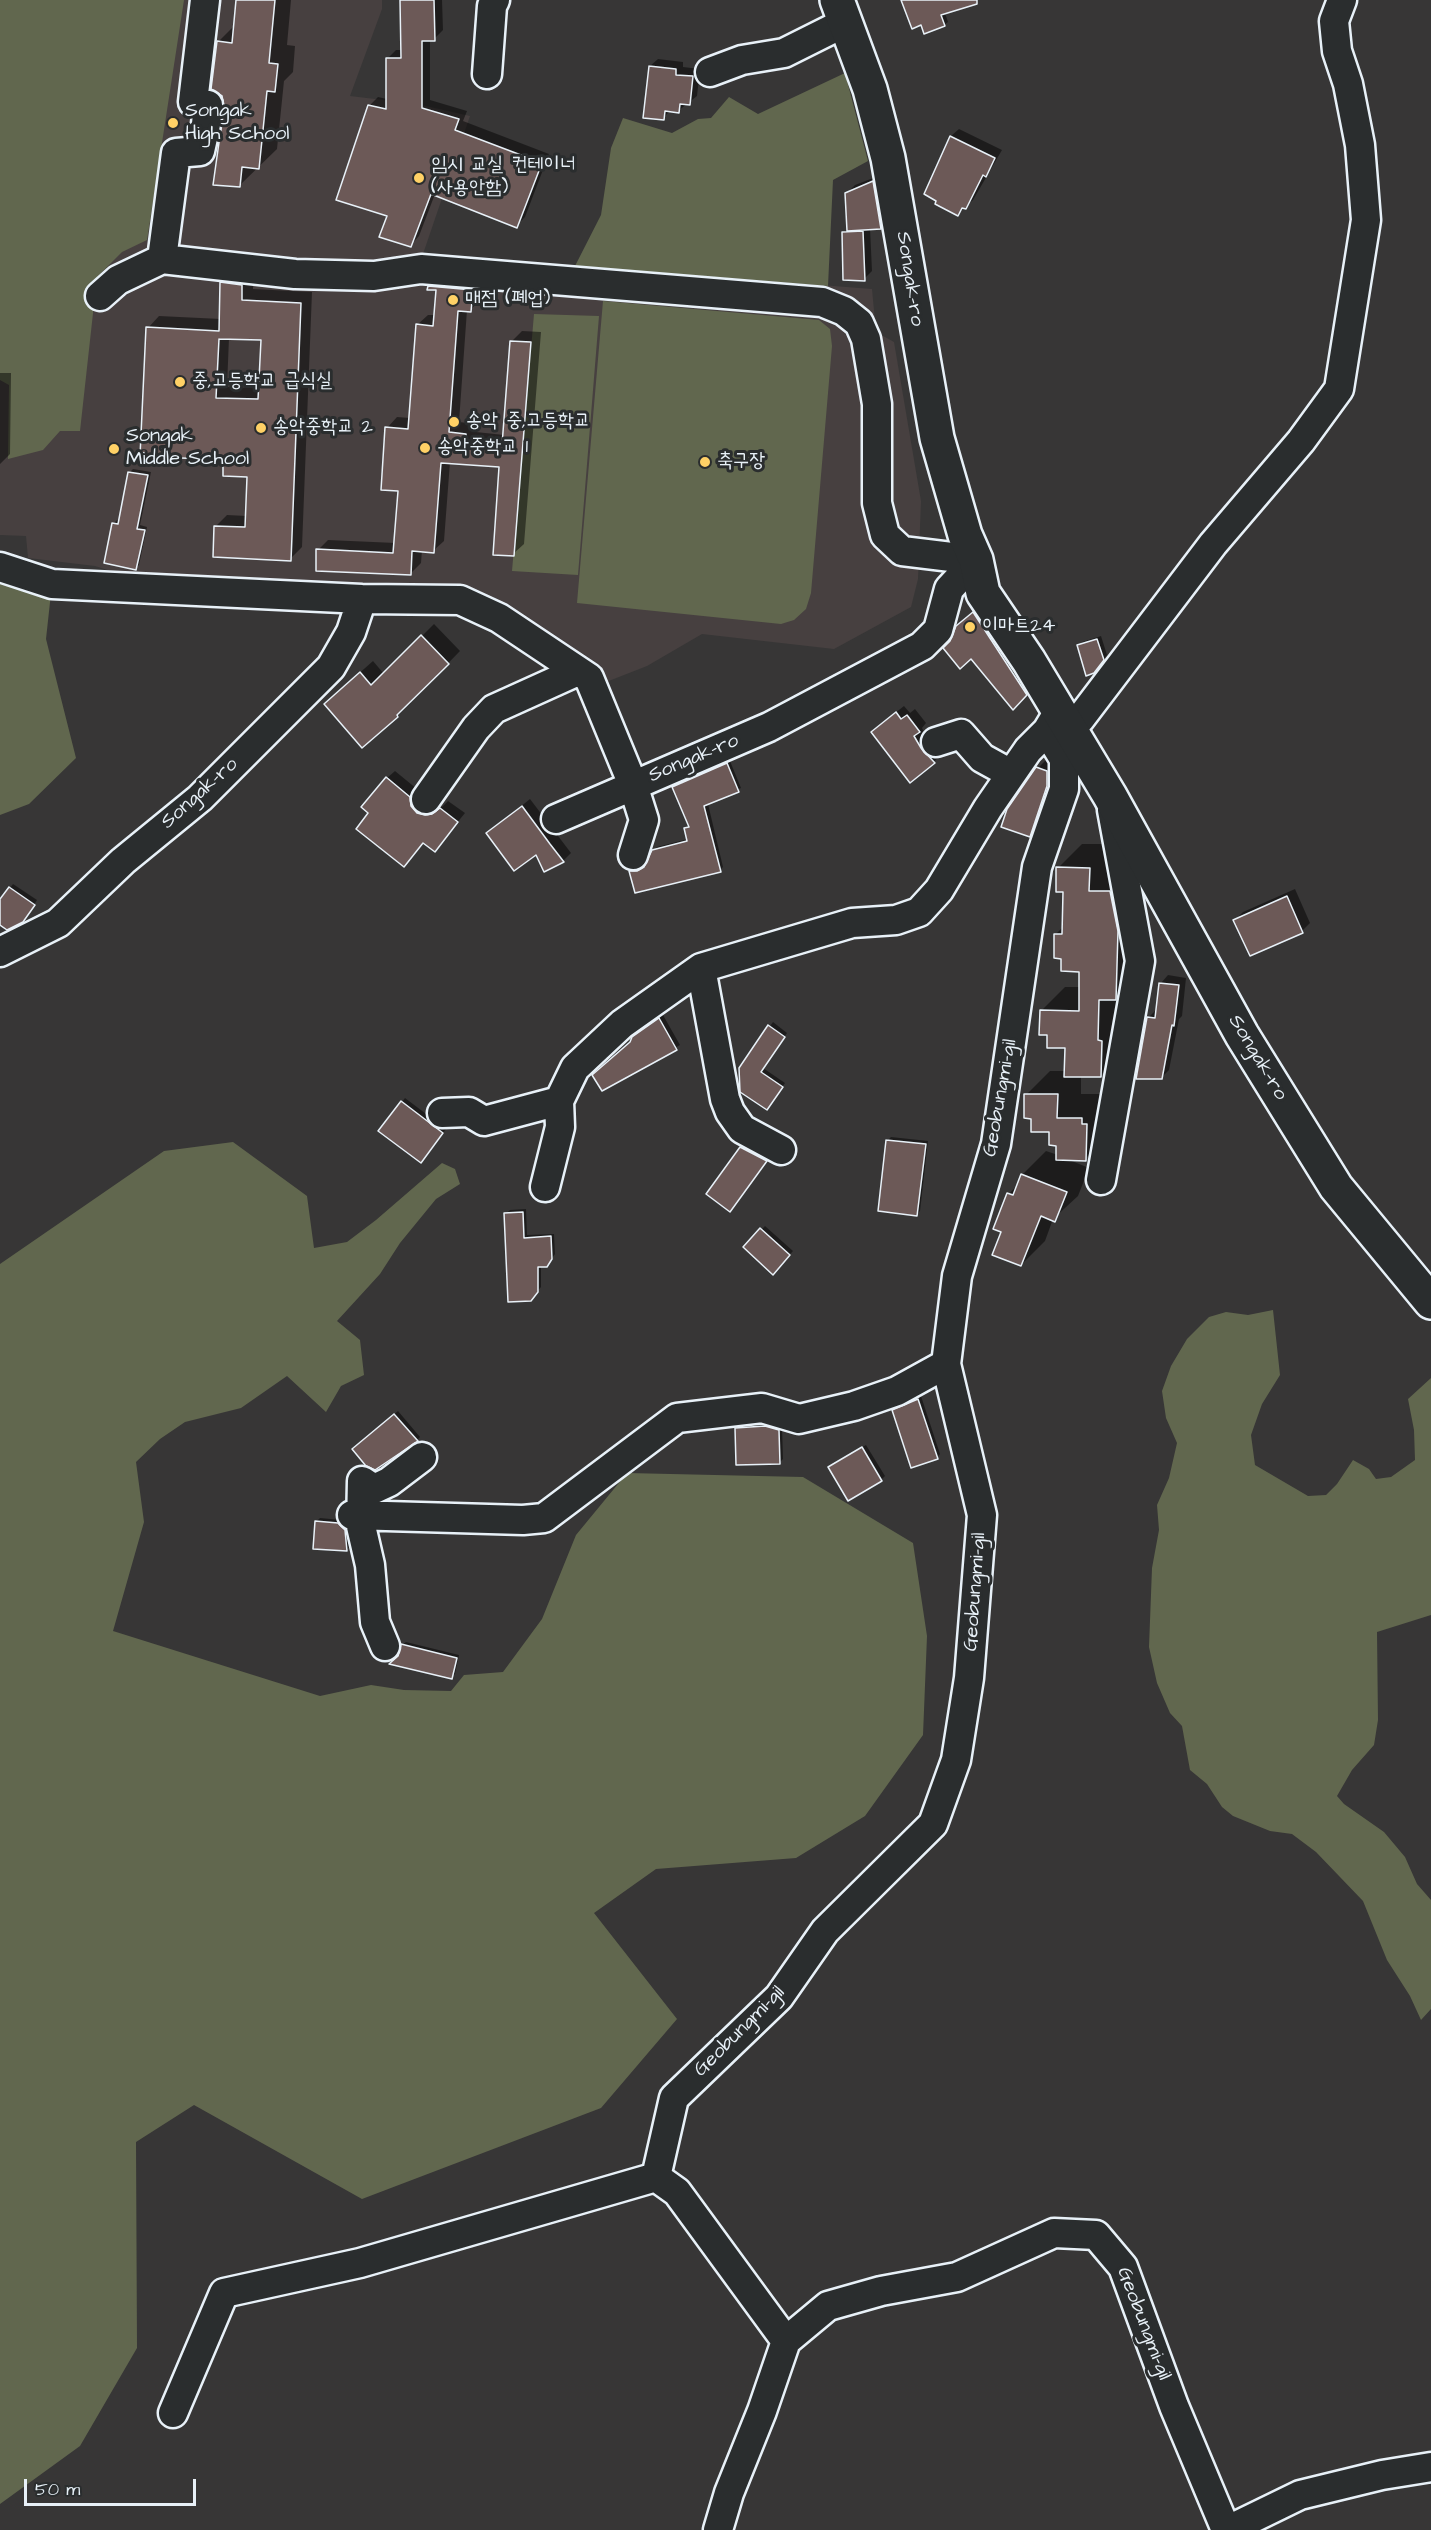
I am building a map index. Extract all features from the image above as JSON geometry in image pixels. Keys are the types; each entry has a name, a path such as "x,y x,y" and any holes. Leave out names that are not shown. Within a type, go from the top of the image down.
{"main road":[{"path":"843,7 874,65 892,133 944,399 972,506 986,548 1002,583 1054,669 1062,720 1164,876 1324,1148 1362,1204 1431,1288"},
{"name":"Songak-ro","path":"843,7 870,89 888,158 938,438 965,535 976,560 983,593 1029,662 1110,796 1242,1035 1336,1187 1431,1302"}],"street":[{"path":"162,259 176,153 200,151 206,124 208,105 193,102 205,0"},
{"path":"487,74 492,6 495,0"},
{"path":"545,1187 560,1127 559,1101 575,1068 622,1024 701,968 852,923 896,920 919,912 939,890 988,808 1028,750 1062,720 1301,441 1339,390 1366,220 1360,145 1348,84 1337,51 1334,21 1342,0"},
{"path":"711,72 742,60 784,53 843,7"},
{"path":"100,296 118,280 162,259 295,274 374,276 421,269 822,302 844,311 859,322 866,339 877,404 877,503 885,535 902,551 976,560"},
{"name":"Songak-ro","path":"0,567 52,584 362,599 460,600 500,618 589,678 633,785 769,727 922,646 938,630 949,589 976,560"},
{"name":"Songak-ro","path":"0,952 58,923 123,861 200,798 331,667 351,632 362,599"},
{"path":"426,799 476,728 494,709 578,671"},
{"name":"Geobungmi-gil","path":"656,2177 674,2098 778,1997 825,1931 933,1824 956,1760 969,1677 982,1515 946,1364 957,1276 996,1144 1037,867 1064,789 1062,720"},
{"path":"936,741 961,734 982,758 1011,774"},
{"path":"556,819 633,785 644,820 633,855"},
{"name":"Songak-ro","path":"1101,1180 1140,961 1110,796"},
{"path":"701,968 725,1099 730,1112 742,1129 781,1150"},
{"path":"442,1113 469,1112 484,1121 559,1101"},
{"path":"356,1515 523,1520 544,1518 677,1418 762,1408 799,1419 854,1407 897,1391 946,1364"},
{"path":"385,1646 375,1622 370,1565 356,1515 362,1482 374,1489 389,1482 422,1457"},
{"path":"173,2413 224,2293 360,2262 656,2177 677,2192 786,2341 762,2411 729,2493 718,2530"},
{"name":"Geobungmi-gil","path":"786,2341 828,2306 880,2291 957,2277 1054,2234 1096,2235 1123,2267 1174,2406 1227,2530 1300,2494 1382,2475 1431,2467"}],"shaded area":[{"name":"송악 중,고등학교","path":"0,0 382,0 382,9 350,96 417,104 470,116 423,254 872,289 876,332 894,342 921,501 918,579 911,607 834,649 702,634 647,666 601,684 464,590 123,575 95,566 28,558 26,536 0,535"}],"green space":[{"path":"0,0 184,0 147,240 122,252 97,277 80,431 60,431 43,450 8,459 9,385 0,380"},
{"path":"845,73 868,161 833,180 828,286 575,266 601,215 611,148 623,118 672,133 698,119 711,118 729,97 758,114"},
{"name":"축구장","path":"603,301 819,320 830,329 832,346 811,593 806,609 794,620 781,624 577,603"},
{"path":"534,314 599,316 578,575 512,571"},
{"path":"0,570 52,584 46,639 76,758 29,804 0,815"},
{"path":"233,1142 307,1196 314,1248 347,1242 442,1163 455,1169 460,1184 436,1199 400,1243 380,1274 337,1321 360,1340 364,1375 341,1386 326,1412 287,1376 241,1408 185,1422 160,1439 136,1462 144,1522 113,1631 320,1696 371,1685 404,1690 451,1691 464,1675 503,1672 542,1619 576,1535 627,1473 803,1477 913,1543 927,1636 923,1735 865,1816 796,1858 656,1869 594,1913 677,2019 601,2108 362,2199 194,2105 136,2142 137,2348 80,2446 0,2504 0,1264 164,1151"},
{"path":"1273,1310 1280,1375 1262,1404 1251,1435 1255,1465 1308,1496 1326,1495 1337,1484 1353,1460 1369,1469 1376,1479 1391,1477 1415,1460 1414,1430 1408,1399 1431,1378 1431,1615 1377,1632 1378,1720 1374,1745 1352,1770 1337,1796 1344,1804 1384,1832 1405,1857 1417,1884 1431,1900 1431,2009 1421,2020 1410,1996 1387,1960 1363,1901 1316,1852 1292,1834 1270,1831 1233,1816 1222,1807 1207,1784 1190,1770 1182,1726 1170,1713 1157,1683 1149,1647 1152,1568 1159,1530 1157,1505 1169,1478 1177,1443 1166,1418 1162,1391 1171,1366 1187,1339 1209,1317 1226,1312 1248,1315"}],"building":[{"path":"236,0 275,0 269,63 278,64 275,92 267,91 259,169 242,167 240,187 213,185 224,107 222,96 211,89 217,41 232,43"},
{"path":"400,0 434,0 435,41 422,41 422,108 459,119 455,130 542,163 517,228 431,194 411,247 379,237 387,216 336,200 368,105 386,109 386,58 401,58"},
{"path":"901,0 977,0 977,4 941,15 945,26 924,34 921,25 912,29"},
{"path":"649,66 676,69 676,75 693,76 690,105 680,104 679,113 665,111 664,120 643,118"},
{"path":"950,136 995,158 986,177 983,175 966,209 962,208 958,216 935,204 936,201 924,194"},
{"path":"873,181 881,229 847,231 845,193"},
{"path":"863,231 865,281 843,280 842,232"},
{"path":"220,282 242,285 242,300 301,303 291,561 213,557 214,526 245,527 247,477 223,476 223,460 140,456 146,327 219,331","holes":["219,339 261,340 258,399 216,398"]},
{"path":"428,286 473,290 471,312 458,311 449,432 466,434 466,442 502,445 510,341 531,342 514,556 493,555 499,467 441,463 434,553 412,551 411,575 316,571 316,549 393,553 398,491 381,490 385,427 408,429 416,324 433,326 436,290 427,290"},
{"path":"128,472 148,475 137,529 145,530 136,570 104,563 112,523 118,524"},
{"name":"이마트24","path":"973,612 1027,695 1013,710 971,659 960,669 943,648 950,641 956,626"},
{"path":"421,635 449,664 397,715 398,717 362,748 324,704 360,672 371,685"},
{"path":"1097,639 1104,660 1094,673 1086,676 1077,645"},
{"path":"896,712 901,719 907,715 920,732 914,736 921,748 935,763 910,783 871,732"},
{"path":"727,763 739,792 704,806 721,872 635,893 629,871 637,871 644,867 652,850 687,841 684,828 689,827 672,787"},
{"path":"1036,767 1047,771 1047,786 1030,837 1001,827 1007,809"},
{"path":"386,777 410,797 411,806 417,813 432,814 440,808 458,822 435,852 423,843 404,867 356,829 368,813 361,807"},
{"path":"522,806 564,862 544,872 536,855 514,871 486,833"},
{"path":"1056,867 1090,868 1089,891 1110,891 1118,931 1116,1000 1099,1000 1098,1040 1102,1041 1101,1077 1064,1077 1065,1048 1047,1048 1047,1035 1039,1035 1040,1010 1079,1011 1079,972 1061,971 1061,959 1054,958 1054,934 1062,934 1063,892 1056,892"},
{"path":"9,887 35,905 23,922 7,930 0,925 0,899"},
{"path":"1287,896 1303,933 1250,956 1233,920"},
{"path":"1159,983 1179,985 1174,1026 1172,1025 1162,1079 1136,1079 1147,1017 1155,1018"},
{"path":"659,1018 677,1050 602,1091 592,1075 630,1042 632,1037"},
{"path":"768,1025 785,1037 761,1072 783,1087 767,1110 740,1092 739,1068"},
{"path":"1024,1094 1058,1094 1057,1118 1082,1118 1082,1124 1087,1124 1086,1161 1056,1160 1056,1146 1049,1145 1049,1132 1031,1132 1031,1119 1024,1118"},
{"path":"401,1101 443,1133 421,1163 378,1131"},
{"path":"886,1140 926,1144 917,1216 878,1211"},
{"path":"740,1147 767,1161 730,1212 706,1194"},
{"path":"1021,1174 1067,1192 1055,1222 1041,1216 1021,1266 992,1255 1001,1232 993,1229 1007,1193 1013,1195"},
{"path":"523,1212 524,1238 551,1236 552,1259 547,1267 538,1267 538,1292 531,1301 508,1302 504,1213"},
{"path":"760,1228 790,1255 773,1275 743,1247"},
{"path":"918,1399 938,1459 911,1468 892,1410"},
{"path":"394,1414 418,1441 375,1470 366,1466 352,1449"},
{"path":"765,1426 779,1430 780,1464 736,1465 735,1428"},
{"path":"862,1447 882,1481 848,1501 828,1467"},
{"path":"315,1521 338,1523 345,1530 347,1551 313,1549"},
{"path":"401,1644 457,1658 452,1679 389,1664 398,1656"}],"place":[{"name":"Songak High School","path":"173,123"},
{"name":"임시 교실 컨테이너 (사용안함)","path":"419,178"},
{"name":"매점 (폐업)","path":"453,300"},
{"name":"중,고등학교 급식실","path":"180,382"},
{"name":"송악 중,고등학교","path":"454,422"},
{"name":"송악중학교 2","path":"261,428"},
{"name":"송악중학교 1","path":"425,448"},
{"name":"Songak Middle School","path":"114,449"},
{"name":"축구장","path":"705,462"},
{"name":"이마트24","path":"970,627"}]}
